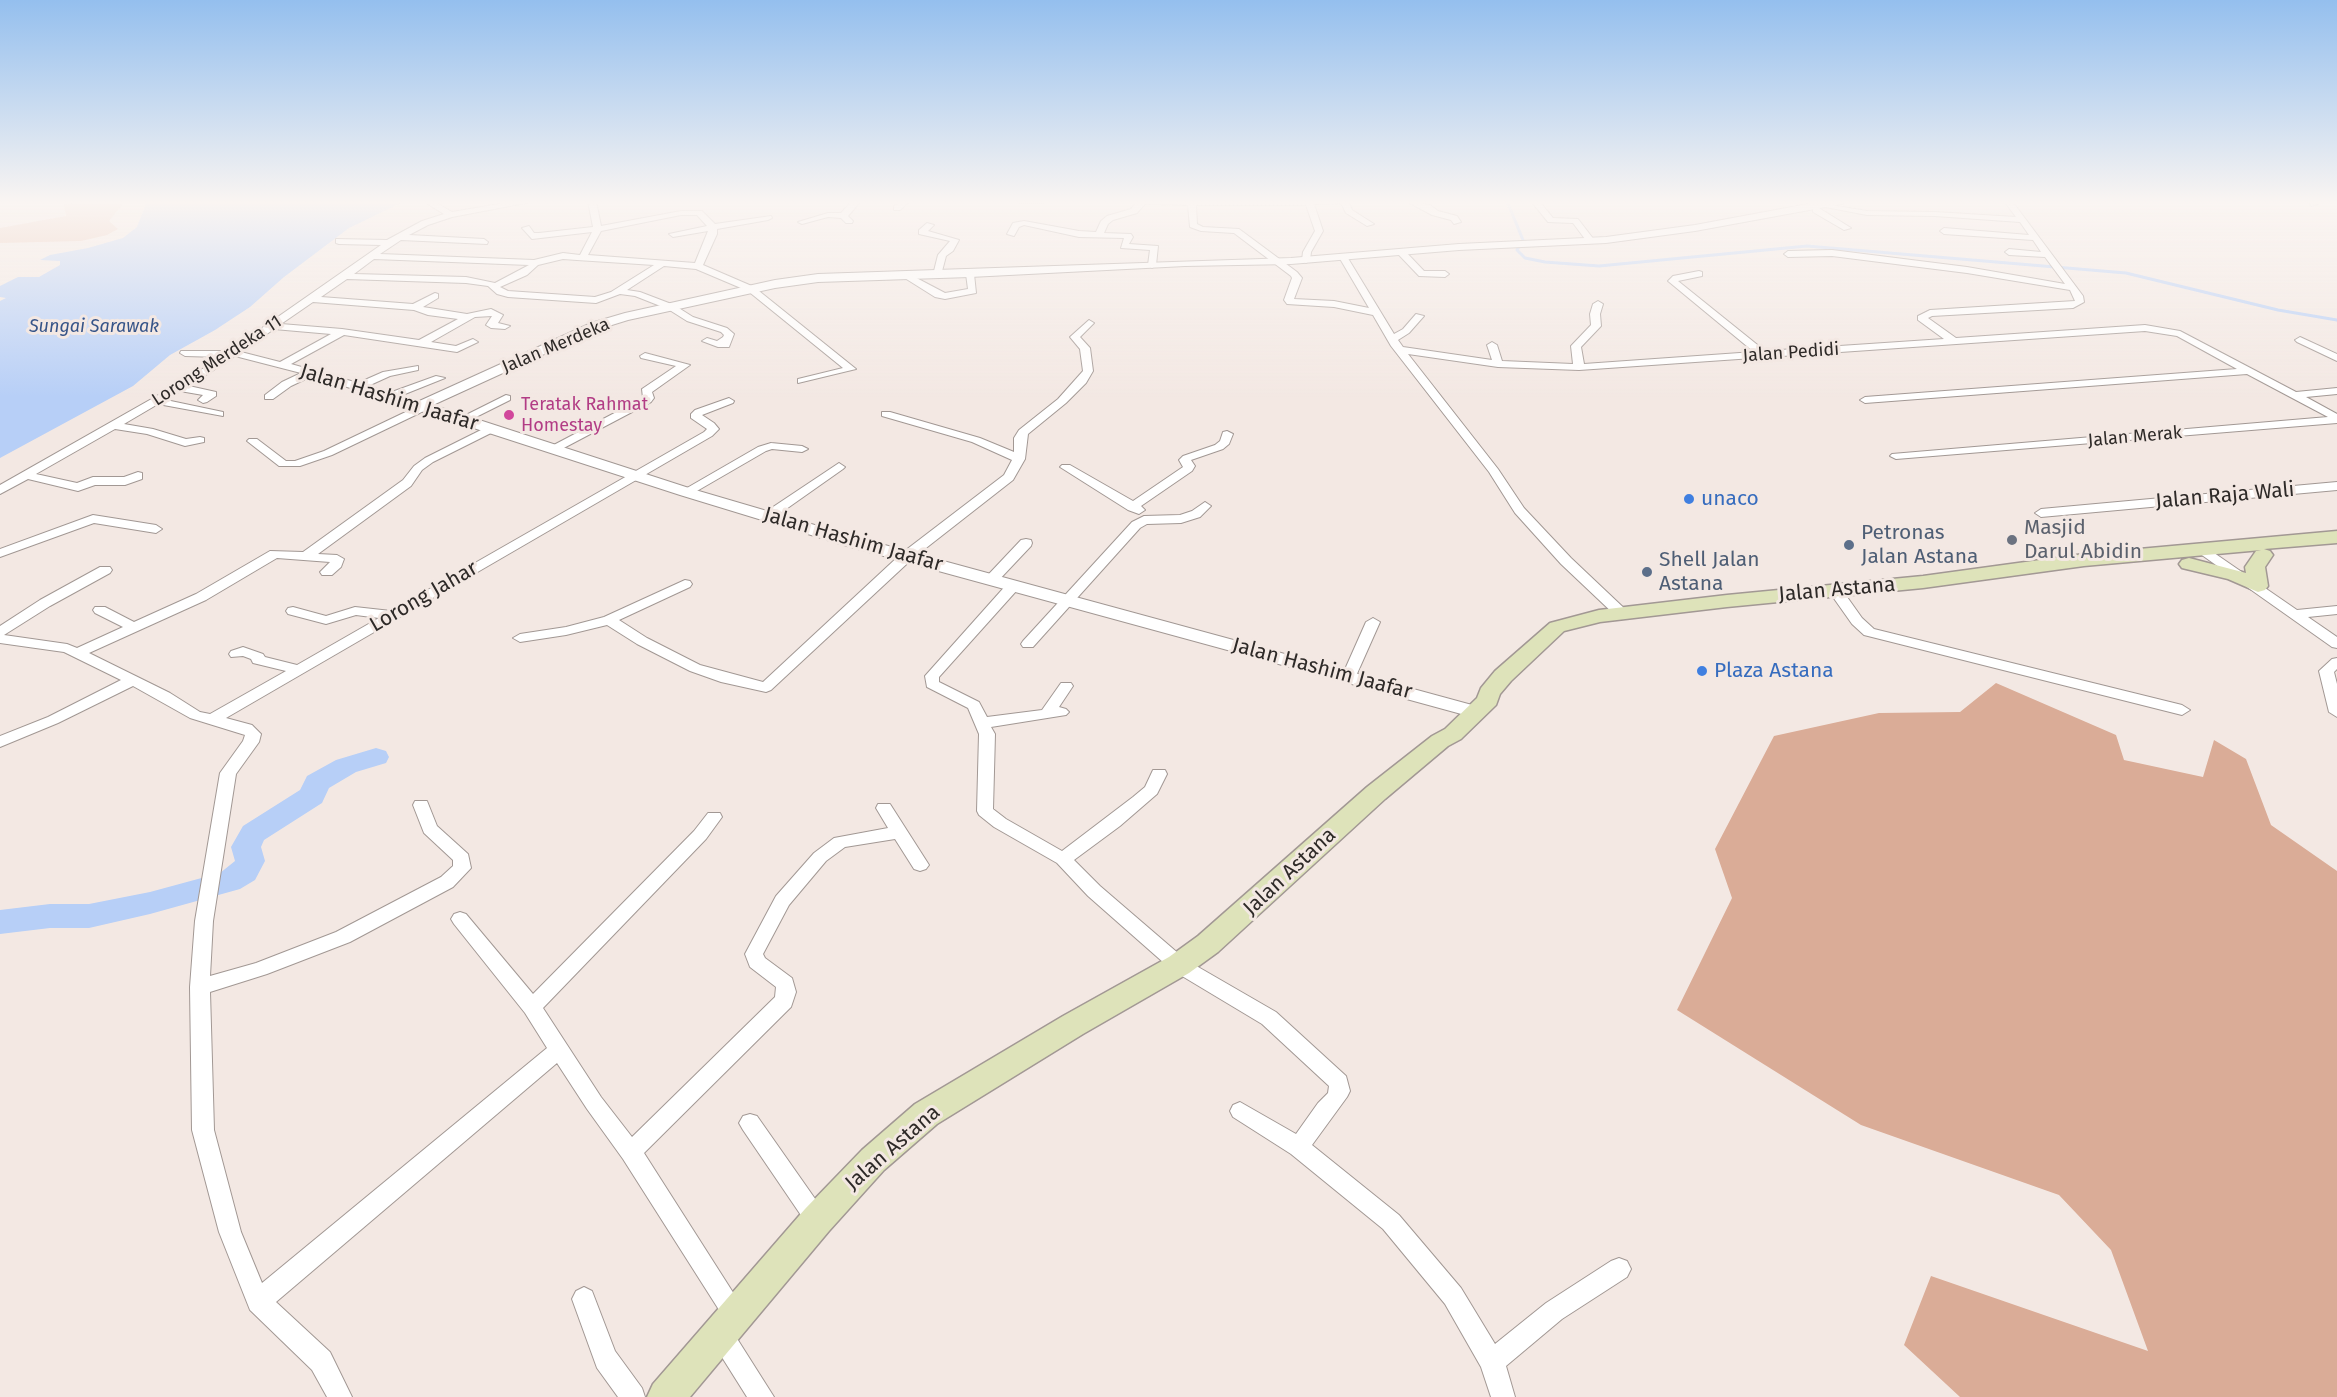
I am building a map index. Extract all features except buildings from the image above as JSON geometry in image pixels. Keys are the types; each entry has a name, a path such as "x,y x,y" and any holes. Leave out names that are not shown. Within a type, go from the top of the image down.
{"main road":[{"name":"Jalan Astana","path":"666,1397 817,1220 873,1160 926,1114 1073,1024 1179,965 1235,922 1376,793 1440,741 1453,734 1525,655 1557,627 1571,621 1621,613 2012,571 2084,560 2337,537"},
{"name":"Jalan Astana","path":"2012,571 2045,574 2189,564 2337,546"},
{"path":"2258,586 2255,567 2263,555"},
{"path":"2189,564 2235,575 2258,586"}],"street":[{"name":"Lorong Merdeka 11","path":"0,490 180,388 360,266"},
{"path":"494,287 534,266"},
{"path":"345,276 479,281 508,294 596,300 618,291 658,266"},
{"path":"698,266 751,289 850,369 802,381"},
{"path":"937,275 939,266"},
{"name":"Jalan Merdeka","path":"422,407 588,329 670,307 751,289 818,278 1128,266"},
{"path":"1282,266 1297,278 1290,302 1334,304 1374,312"},
{"path":"1348,266 1392,339 1494,471 1519,510 1566,561 1621,613"},
{"path":"1415,266 1422,274 1445,273"},
{"path":"1937,266 2072,288"},
{"path":"1954,341 1921,318 1930,313 2079,303 2080,298 2056,266"},
{"path":"904,275 938,295 945,296 973,291 970,274"},
{"path":"1699,274 1676,278 1673,281 1764,355"},
{"path":"618,291 637,294 670,307 690,319 729,333 726,342 718,344 707,341"},
{"path":"420,344 468,317 491,312 528,295"},
{"path":"311,299 415,306 435,296"},
{"path":"1579,367 1576,346 1596,326 1598,304"},
{"path":"415,306 416,309 428,312 468,317"},
{"path":"491,312 498,315 491,325 505,326"},
{"path":"1392,339 1407,331 1419,316"},
{"path":"609,620 642,641 695,668 721,677 766,687 907,556 1009,477 1019,459 1020,438 1023,432 1082,381 1088,371 1085,348 1075,337 1089,323"},
{"path":"271,326 342,332 457,349 473,342"},
{"name":"Jalan Pedidi","path":"1402,350 1453,353 1498,364 1579,367 2145,328 2180,334 2337,419"},
{"path":"282,365 342,332"},
{"path":"2300,340 2337,358"},
{"path":"1492,345 1498,364"},
{"name":"Jalan Hashim Jaafar","path":"185,353 234,353 282,365 391,396 686,492 907,556 1350,676 1477,705"},
{"path":"554,449 647,400 649,398 646,391 685,365 645,356"},
{"path":"358,387 387,374 414,368"},
{"path":"1855,391 1868,402 2249,371"},
{"path":"269,397 286,387 286,384 311,373"},
{"path":"391,396 440,378"},
{"path":"180,388 212,394 203,400"},
{"path":"2294,394 2337,391"},
{"path":"462,420 506,398"},
{"path":"157,400 219,414"},
{"name":"Lorong Jahar","path":"213,720 297,669 708,434 713,429 695,416 699,412 729,401"},
{"path":"253,441 283,464 297,464 328,453 422,407"},
{"path":"886,414 976,440 1019,459"},
{"name":"Jalan Merak","path":"1896,456 2337,419"},
{"path":"113,425 149,431 186,443 200,440"},
{"path":"305,557 407,483 418,468 429,460 491,429"},
{"path":"1132,507 1188,469 1189,466 1185,460 1187,458 1219,447 1225,441 1227,434"},
{"path":"1920,443 1944,460"},
{"path":"686,492 762,449 771,447 802,449"},
{"path":"768,516 839,466"},
{"path":"1066,468 1132,507 1179,531"},
{"path":"25,475 78,487 93,481 125,480 138,476"},
{"name":"Jalan Raja Wali","path":"2041,513 2337,486"},
{"path":"78,487 76,491 94,494"},
{"path":"1028,644 1137,525 1144,520 1181,519 1196,514 1205,506"},
{"path":"0,554 93,519 156,530"},
{"path":"992,579 1026,543"},
{"path":"2204,550 2337,644"},
{"path":"77,653 201,597 275,554 337,559 336,564 327,572"},
{"path":"0,632 45,603 105,570"},
{"path":"520,639 609,620 685,584"},
{"path":"1013,586 933,676 932,684 974,705 987,734 985,811 1000,823 1063,859 1094,891 1179,965 1269,1018 1339,1082 1340,1091 1299,1147"},
{"path":"1835,590 1857,621 1869,632 2182,710"},
{"path":"2296,614 2337,609"},
{"path":"100,610 133,627"},
{"path":"292,612 326,620 355,611 393,615"},
{"path":"1350,676 1373,622"},
{"path":"0,639 67,648 133,680 195,715 247,729 253,734 245,752 228,773 207,899 200,987 203,1130 230,1232 258,1302 321,1361 340,1397"},
{"path":"236,654 243,651 258,657 258,660 297,669"},
{"path":"2337,662 2326,670 2337,712"},
{"path":"0,742 34,729 133,680"},
{"path":"982,723 1054,714 1066,686"},
{"path":"1063,859 1139,801 1151,790 1159,774"},
{"path":"200,987 260,969 333,941 447,882 462,868 462,858 430,829 421,805"},
{"path":"884,808 920,866"},
{"path":"532,1007 700,836 714,817"},
{"path":"631,1152 784,1001 785,983 757,962 754,954 782,901 820,858 840,842 900,832"},
{"path":"460,919 532,1007 594,1103 631,1152 728,1325 762,1397"},
{"path":"258,1302 560,1049"},
{"path":"1240,1111 1299,1147 1391,1222 1453,1296 1492,1362 1503,1397"},
{"path":"750,1123 817,1220"},
{"path":"1492,1362 1554,1311 1619,1269"},
{"path":"584,1299 606,1359 633,1397"}],"shaded area":[{"path":"1996,683 2116,735 2124,760 2203,777 2214,740 2246,759 2271,825 2337,871 2337,1397 1960,1397 1904,1345 1931,1276 2148,1351 2111,1250 2059,1195 1861,1125 1677,1010 1732,898 1715,849 1774,736 1879,713 1960,712"}],"water":[{"name":"Sungai Sarawak","path":"58,266 298,266 250,307 170,355 133,386 0,458 0,301 6,298 0,297 0,286 18,277 39,277"}],"waterway":[{"path":"2046,266 2126,273 2278,310 2337,320"},
{"path":"0,922 50,916 89,916 150,903 229,881 244,872 250,861 246,847 253,833 312,796 317,783 346,766 376,757"}],"place":[{"name":"Teratak Rahmat Homestay","path":"509,415"},
{"name":"unaco","path":"1689,499"},
{"name":"Masjid Darul Abidin","path":"2012,540"},
{"name":"Petronas Jalan Astana","path":"1849,545"},
{"name":"Shell Jalan Astana","path":"1647,572"},
{"name":"Plaza Astana","path":"1702,671"}]}
